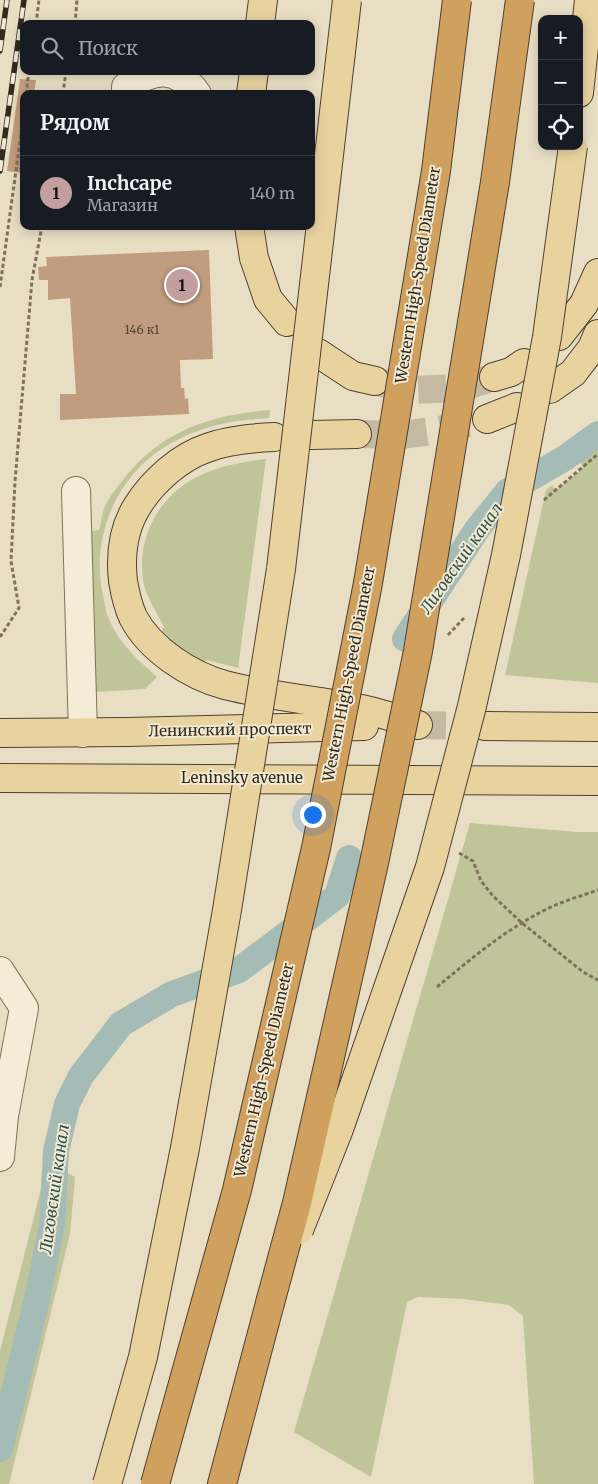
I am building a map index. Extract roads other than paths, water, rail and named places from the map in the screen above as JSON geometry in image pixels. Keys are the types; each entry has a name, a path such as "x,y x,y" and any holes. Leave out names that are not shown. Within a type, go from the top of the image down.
{"highway":[{"name":"Western High-Speed Diameter","path":"156,1484 237,1190 316,848 368,583 436,171 457,0"},
{"path":"222,1484 296,1203 374,863 418,652 493,192 520,0"}],"main road":[{"path":"260,20 263,0"},
{"path":"107,1484 144,1357 185,1148 227,910 281,569 347,0"},
{"path":"582,60 588,8"},
{"path":"252,90 253,75"},
{"path":"270,1303 339,1129 430,867 472,706 506,555 547,337 572,150"},
{"path":"250,230 254,258 268,299 287,322"},
{"path":"559,336 584,304 598,273"},
{"path":"550,389 573,373 592,348 598,334"},
{"path":"318,353 353,376 375,381"},
{"path":"494,377 511,372 524,363"},
{"path":"487,419 517,407"},
{"path":"311,435 357,434"},
{"name":"Ленинский проспект","path":"0,733 83,733 418,725 359,708 224,685 185,668 170,658 148,639 133,617 125,592 121,563 124,536 137,506 149,490 172,467 206,448 236,441 274,437"},
{"path":"485,726 598,727"},
{"path":"0,778 598,781"}],"lane":[{"path":"126,90 126,87 145,75"},
{"path":"177,75 193,90"},
{"path":"76,491 83,733"},
{"path":"0,971 24,1008 4,1116 0,1157"}],"waterway":[{"name":"Лиговский канал","path":"405,639 478,528 508,491 565,458 598,434"},
{"name":"Лиговский канал","path":"0,1449 36,1303 52,1226 56,1151 67,1104 81,1076 121,1024 172,994 239,970 337,896 349,858"}],"tunnel":[{"path":"377,382 413,390 460,388 494,377"},
{"path":"357,434 403,435 439,430 487,419"},
{"path":"418,725 485,726"}],"railway":[{"path":"0,51 7,0"},
{"path":"21,20 24,0"},
{"path":"0,171 20,28"}],"place":[{"name":"Inchcape","path":"182,285"}]}
